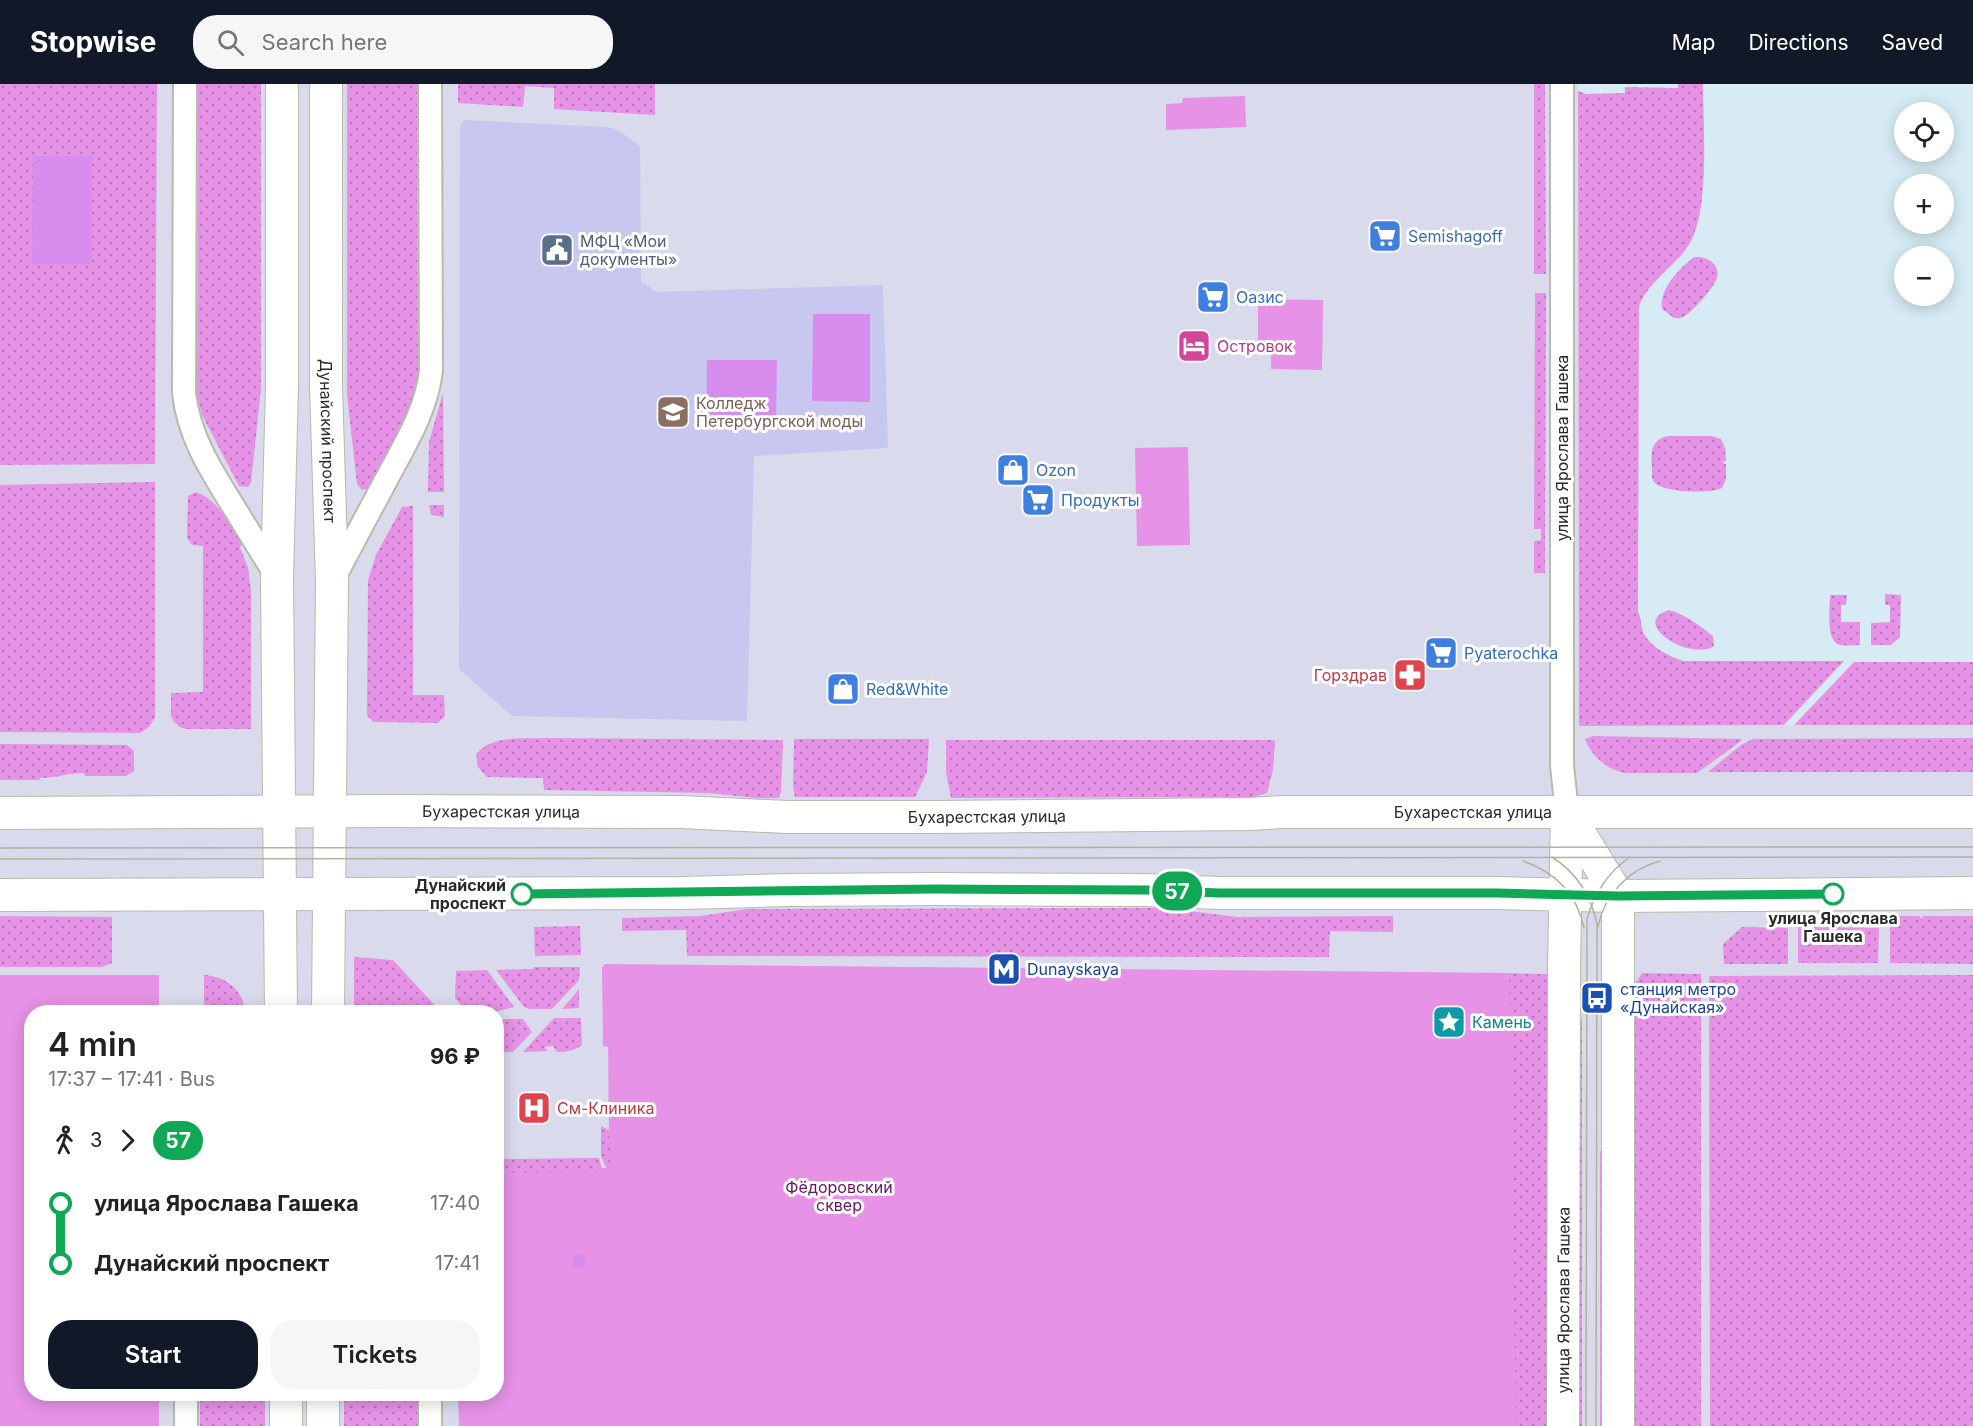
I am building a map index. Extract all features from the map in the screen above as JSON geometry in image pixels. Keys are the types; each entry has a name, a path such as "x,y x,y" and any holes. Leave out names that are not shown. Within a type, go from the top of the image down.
{"street":[{"path":"185,84 184,393 186,414 213,473 277,577"},
{"path":"281,1005 277,577 282,385 282,84"},
{"name":"Дунайский проспект","path":"326,84 326,385 332,581 328,1005"},
{"path":"332,581 403,448 425,404 429,389 431,371 430,84"},
{"name":"улица Ярослава Гашека","path":"1562,84 1562,754 1567,813 1564,967 1563,1426"},
{"name":"Бухарестская улица","path":"0,813 681,812 787,816 936,817 1282,812 1973,812"},
{"name":"улица Ярослава Гашека","path":"1567,813 1618,896"},
{"path":"0,895 683,893 923,889 1618,896 1973,893"},
{"path":"1618,896 1618,1426"},
{"path":"186,1401 186,1426"},
{"path":"286,1401 286,1426"},
{"path":"323,1401 323,1426"},
{"path":"430,1401 430,1426"}],"shaded area":[{"path":"1578,84 1973,84 1973,725 1579,726"},
{"name":"Колледж Петербургской моды","path":"464,120 607,127 618,130 640,146 641,281 656,292 883,285 888,448 754,456 747,721 512,716 459,669 460,125"},
{"path":"33,156 92,156 91,264 32,264"},
{"path":"813,314 870,314 870,402 812,401"},
{"path":"707,360 777,360 776,422 706,422"},
{"path":"579,1254 584,1256 586,1261 584,1266 579,1268 574,1266 572,1261 574,1256"}],"green space":[{"path":"0,84 157,84 155,464 0,465"},
{"path":"198,84 261,84 261,388 251,483 248,487 239,486 202,415 197,397"},
{"path":"347,84 417,84 418,388 411,409 370,488 362,490 357,484 347,395"},
{"path":"458,84 655,84 655,115 554,109 554,88 525,86 523,107 458,103"},
{"path":"1534,84 1545,84 1546,274 1534,274"},
{"path":"1678,84 1703,84 1703,188 1696,228 1690,243 1648,290 1639,307 1638,612 1647,639 1661,651 1683,661 1844,661 1784,725 1579,726 1578,91 1586,94 1625,93 1625,87 1678,88"},
{"path":"1245,96 1246,127 1166,130 1166,104 1182,103 1183,98"},
{"path":"1694,257 1703,258 1715,264 1717,278 1687,315 1674,318 1662,309 1664,294 1676,273"},
{"path":"1535,293 1546,293 1545,573 1534,573 1534,541 1541,540 1541,529 1534,529"},
{"path":"1258,299 1323,300 1322,370 1271,369 1271,351 1258,351"},
{"path":"443,393 444,492 428,492 429,442"},
{"path":"1668,436 1712,436 1721,439 1725,448 1726,461 1723,461 1726,464 1726,479 1722,488 1687,491 1659,486 1654,482 1652,479 1653,448 1658,441"},
{"path":"1188,447 1190,545 1137,546 1135,448"},
{"path":"155,482 155,718 149,727 140,733 0,732 0,485"},
{"path":"196,492 211,501 228,521 242,544 240,547 248,568 251,591 251,729 186,729 174,722 171,716 171,693 203,692 203,546 192,545 187,538 188,496"},
{"path":"429,505 444,505 444,517 431,515"},
{"path":"413,506 413,695 444,695 445,716 438,723 373,722 367,715 368,580 376,555 402,507"},
{"path":"1885,594 1901,595 1900,637 1891,645 1871,645 1871,623 1890,622 1890,605 1885,605"},
{"path":"1830,595 1847,595 1846,605 1841,605 1841,622 1860,622 1860,645 1840,645 1832,637 1829,623"},
{"path":"1669,610 1687,618 1713,636 1714,646 1703,650 1691,649 1667,639 1655,623 1658,616"},
{"path":"1854,662 1973,662 1973,725 1794,725"},
{"path":"1593,736 1741,739 1741,741 1697,773 1624,773 1605,765 1595,756 1585,739"},
{"path":"1973,738 1973,772 1708,772 1741,745 1753,739"},
{"path":"508,739 783,740 781,792 779,798 755,798 709,793 544,790 543,778 487,777 478,767 476,755 489,744"},
{"path":"794,739 929,739 927,772 915,797 795,797 793,788"},
{"path":"946,740 1275,741 1273,770 1267,793 1254,797 951,798 946,772"},
{"path":"0,744 127,745 134,751 134,771 126,776 85,776 84,773 40,778 39,780 0,780"},
{"path":"1165,908 1238,917 1393,916 1393,932 1330,931 1329,957 687,956 686,930 622,931 622,918 700,916 747,909"},
{"path":"0,916 112,917 112,963 102,967 0,967"},
{"path":"1890,916 1920,916 1923,918 1923,916 1973,916 1973,964 1890,963"},
{"path":"580,926 581,955 535,956 534,927"},
{"path":"1742,927 1788,928 1788,964 1724,964 1723,944"},
{"path":"1798,927 1879,928 1878,963 1798,963"},
{"path":"354,957 393,960 435,1005 354,1005"},
{"name":"Фёдоровский сквер","path":"605,964 1509,973 1516,1426 459,1426 458,1401 504,1401 504,1173 610,1172 608,1047 603,1046 602,968"},
{"path":"534,967 580,967 579,980 552,1009 529,1009 524,1007 496,970 533,969"},
{"path":"487,970 514,1007 504,1010 504,1005 461,1005 455,998 456,971"},
{"path":"1491,973 1550,974 1550,1426 1495,1426"},
{"path":"1642,973 1701,974 1701,1426 1631,1426 1630,981 1637,981"},
{"path":"0,975 159,975 159,1005 24,1005 24,1401 159,1401 159,1426 0,1426"},
{"path":"204,975 226,981 237,991 244,1005 204,1005"},
{"path":"1973,975 1973,1426 1710,1426 1709,976"},
{"path":"579,989 579,1008 562,1009"},
{"path":"554,1018 581,1018 582,1045 564,1052 557,1052 553,1046 544,1047 548,1051 523,1052"},
{"path":"504,1019 523,1019 532,1032 513,1052 504,1052"},
{"path":"1574,1019 1582,1019 1582,1426 1575,1426"},
{"path":"608,1051 611,1194 504,1172 504,1159 599,1158 602,1168 606,1168 601,1156 601,1126 609,1130"},
{"path":"1600,1151 1606,1151 1606,1426 1600,1426"},
{"path":"200,1401 265,1401 265,1426 200,1426"},
{"path":"344,1401 417,1401 417,1426 344,1426"}],"tram line":[{"path":"0,848 1973,847"},
{"path":"1552,857 1569,870 1582,886 1597,924 1596,1426"},
{"path":"1586,1426 1587,919 1603,884 1630,857"},
{"path":"0,859 1973,857"},
{"path":"1523,861 1545,871 1563,886 1576,905 1584,928"},
{"path":"1598,927 1606,904 1620,885 1638,870 1660,861"}],"bus line":[{"name":"57","path":"522,894 934,889 1618,896 1833,894"}],"place":[{"name":"Semishagoff","path":"1385,236"},
{"name":"МФЦ «Мои документы»","path":"557,250"},
{"name":"Оазис","path":"1213,297"},
{"name":"Островок","path":"1194,346"},
{"name":"Колледж Петербургской моды","path":"673,412"},
{"name":"Ozon","path":"1013,470"},
{"name":"Продукты","path":"1038,500"},
{"name":"Pyaterochka","path":"1441,653"},
{"name":"Горздрав","path":"1410,675"},
{"name":"Red&White","path":"843,689"},
{"name":"Дунайский проспект","path":"522,894"},
{"name":"улица Ярослава Гашека","path":"1833,894"},
{"name":"Dunayskaya","path":"1004,969"},
{"name":"станция метро «Дунайская»","path":"1597,998"},
{"name":"Камень","path":"1449,1022"},
{"name":"См-Клиника","path":"534,1108"}]}
